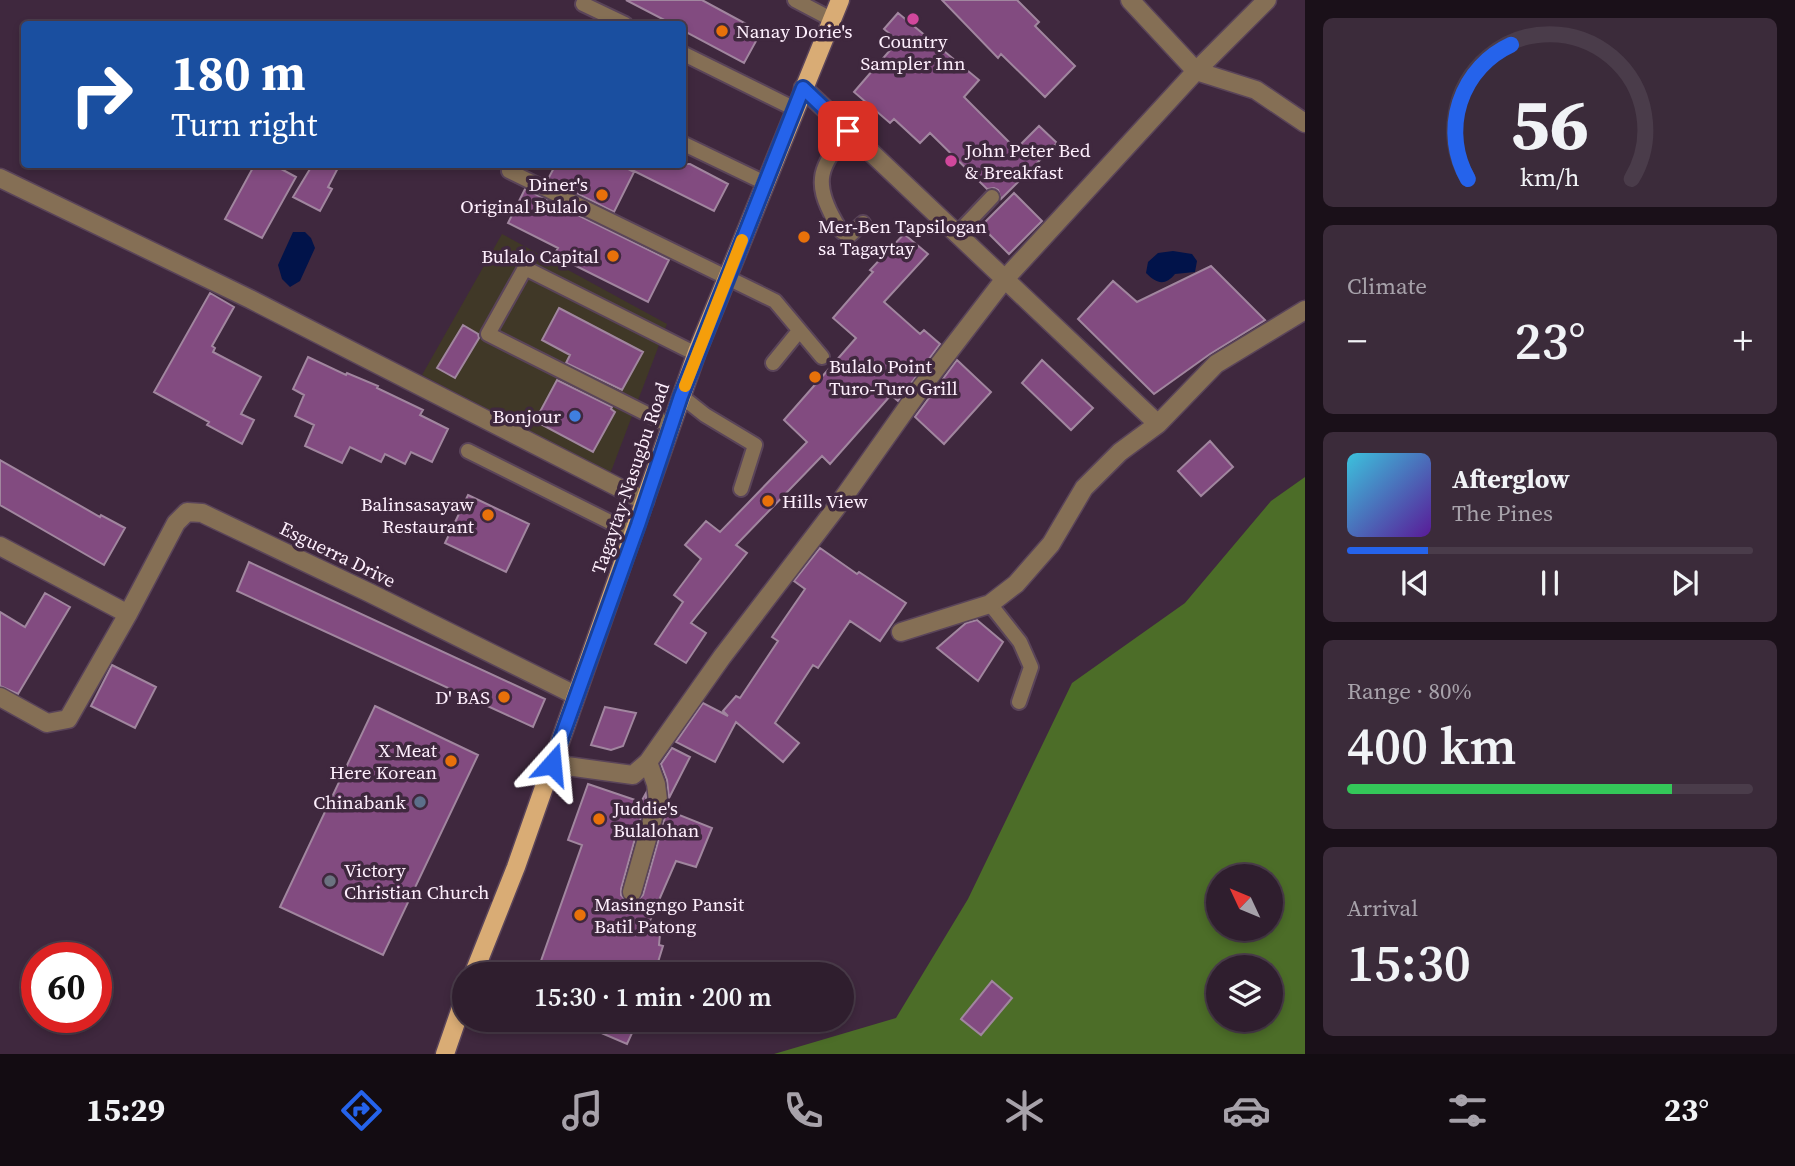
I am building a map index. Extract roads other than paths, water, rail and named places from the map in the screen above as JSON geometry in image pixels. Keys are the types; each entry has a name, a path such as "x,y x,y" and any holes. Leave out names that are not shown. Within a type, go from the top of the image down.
{"main road":[{"name":"Tagaytay-Nasugbu Road","path":"478,962 516,867 697,352 839,0"},
{"path":"445,1054 453,1032"}],"street":[{"path":"1130,0 1196,71 1256,90 1305,123"},
{"path":"552,764 633,775 648,762 722,657 1004,280 1196,71 1267,0"},
{"path":"803,88 1158,424"},
{"path":"0,178 250,299 645,501"},
{"path":"901,632 990,604 1016,584 1051,544 1084,488 1120,452 1158,424 1216,363 1305,310"},
{"name":"Esguerra Drive","path":"0,697 47,723 68,719 176,523 187,512 202,513 575,695"},
{"path":"0,546 128,614"},
{"path":"632,892 658,800 656,784 648,762"}],"lane":[{"path":"795,0 831,19"},
{"path":"583,4 619,21"},
{"path":"686,55 795,109"},
{"path":"848,131 825,161 820,185 829,211 841,231 850,235 863,223"},
{"path":"686,145 765,183"},
{"path":"509,171 775,301 822,357"},
{"path":"956,234 992,197"},
{"path":"671,426 488,334 525,268 688,350 697,352"},
{"path":"773,363 799,331"},
{"path":"681,396 705,415 755,445 741,489"},
{"path":"468,451 634,534"},
{"path":"990,604 1020,642 1031,667 1019,702"}],"place":[{"name":"Country Sampler Inn","path":"913,19"},
{"name":"Nanay Dorie's","path":"722,31"},
{"name":"John Peter Bed & Breakfast","path":"951,161"},
{"name":"Diner's Original Bulalo","path":"602,195"},
{"name":"Mer-Ben Tapsilogan sa Tagaytay","path":"804,237"},
{"name":"Bulalo Capital","path":"613,256"},
{"name":"Bulalo Point Turo-Turo Grill","path":"815,377"},
{"name":"Bonjour","path":"575,416"},
{"name":"Hills View","path":"768,501"},
{"name":"Balinsasayaw Restaurant","path":"488,515"},
{"name":"D' BAS","path":"504,697"},
{"name":"X Meat Here Korean","path":"451,761"},
{"name":"Chinabank","path":"420,802"},
{"name":"Juddie's Bulalohan","path":"599,819"},
{"name":"Victory Christian Church","path":"330,881"},
{"name":"Masingngo Pansit Batil Patong","path":"580,915"}]}
